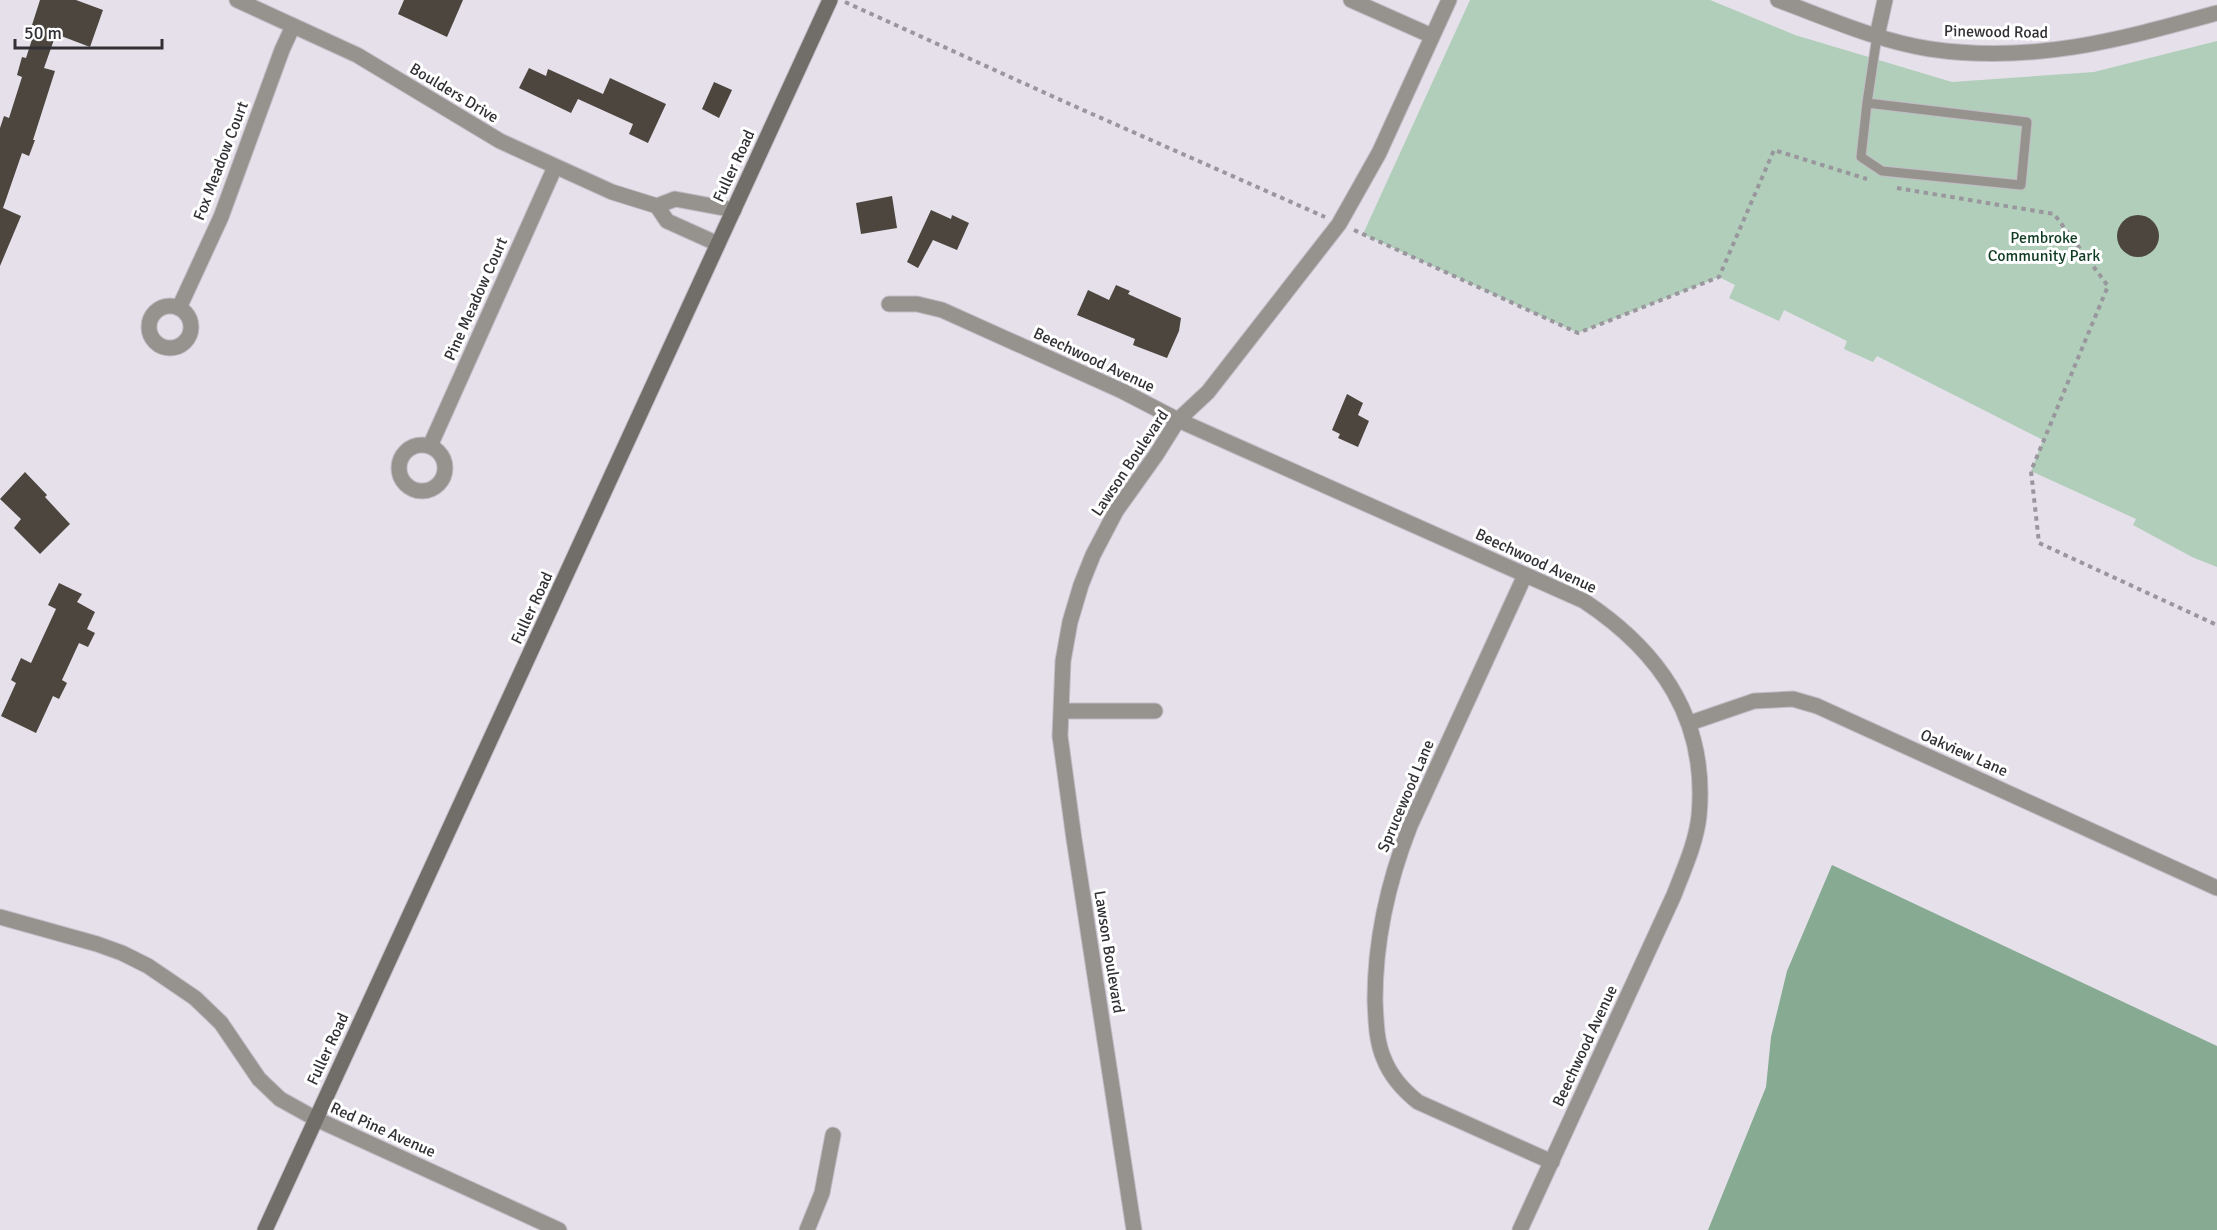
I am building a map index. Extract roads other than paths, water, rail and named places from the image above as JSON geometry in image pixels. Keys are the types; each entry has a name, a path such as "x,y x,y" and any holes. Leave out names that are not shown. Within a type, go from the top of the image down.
{"street":[{"name":"Boulders Drive","path":"237,0 357,55 500,141 612,192 657,206 675,198 734,210"},
{"name":"Fuller Road","path":"265,1230 830,0"},
{"path":"1352,0 1432,36"},
{"name":"Lawson Boulevard","path":"1134,1230 1060,736 1063,661 1070,622 1089,565 1116,511 1178,420 1208,392 1339,224 1380,153 1449,0"},
{"name":"Pinewood Road","path":"1778,0 1877,36 1930,49 1994,53 2044,52 2078,48 2217,13"},
{"path":"1877,36 1885,0"},
{"name":"Fox Meadow Court","path":"179,308 221,217 282,50 293,26"},
{"name":"Pine Meadow Court","path":"430,446 555,167"},
{"name":"Boulders Drive","path":"657,206 666,221 718,244"},
{"name":"Beechwood Avenue","path":"889,304 917,304 942,310 1178,420 1584,601 1616,624 1646,651 1674,691 1690,723 1698,766 1698,816 1690,855 1520,1230"},
{"name":"Sprucewood Lane","path":"1525,575 1410,826 1397,860 1381,920 1375,975 1376,1017 1383,1059 1394,1078 1418,1102 1552,1162"},
{"name":"Oakview Lane","path":"1690,723 1754,700 1793,699 1801,701 1828,711 2217,888"},
{"path":"1062,711 1155,711"},
{"name":"Red Pine Avenue","path":"0,917 97,944 148,966 195,998 221,1023 259,1079 280,1099 316,1119 559,1230"},
{"path":"807,1230 822,1193 833,1135"}],"lane":[{"path":"1867,103 2027,122 2020,184 1882,171 1861,157 1867,103 1877,36"}],"park label":[{"name":"Pembroke Community Park","path":"2044,247"}]}
